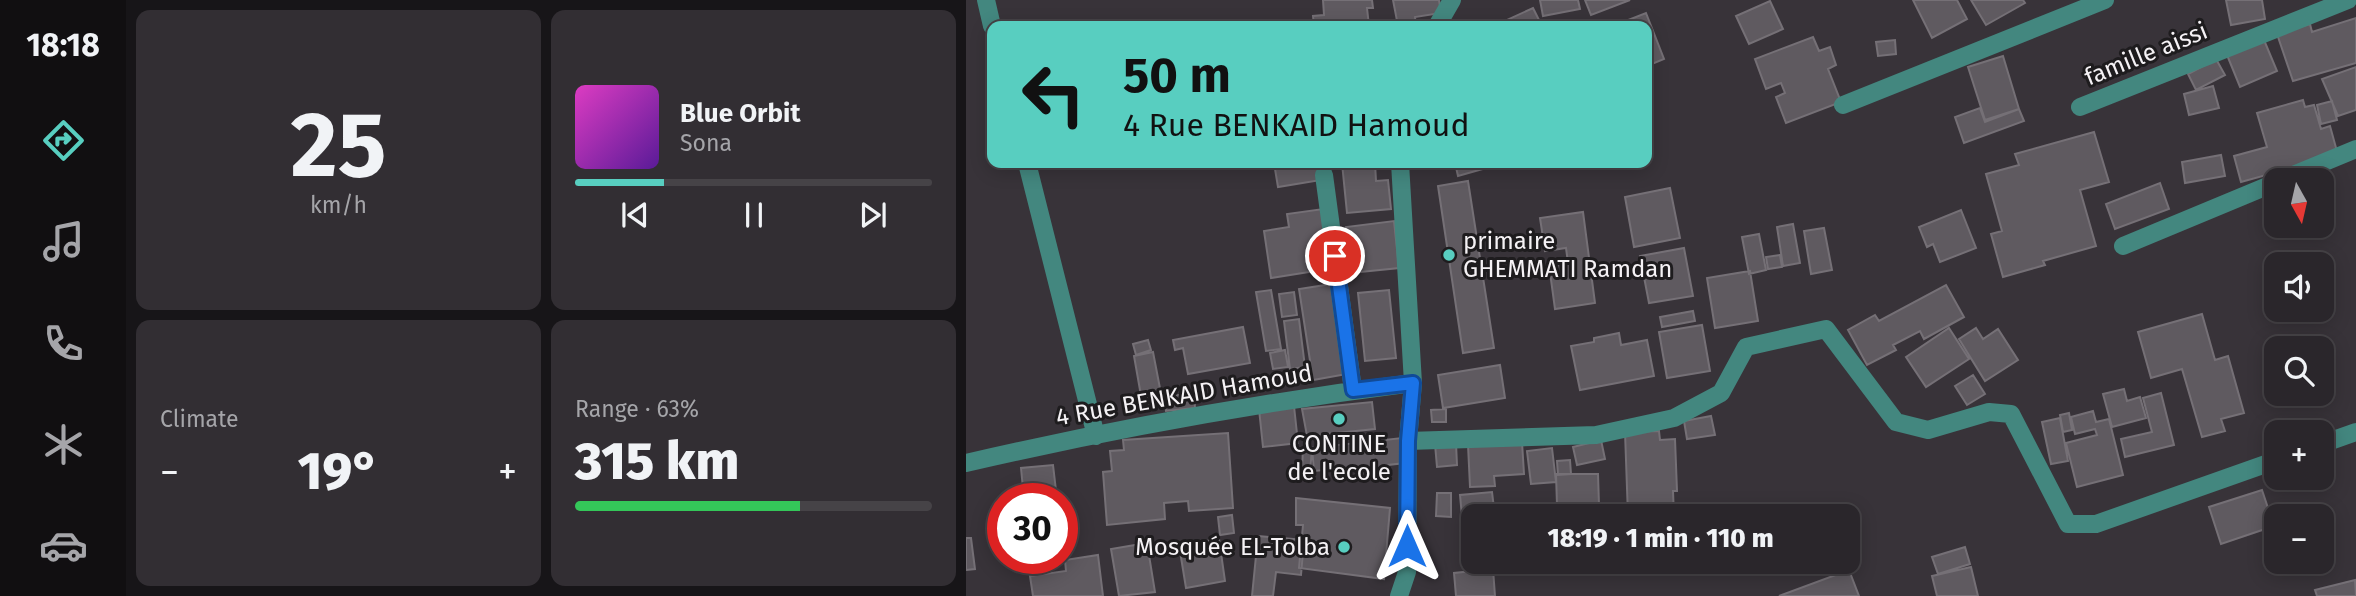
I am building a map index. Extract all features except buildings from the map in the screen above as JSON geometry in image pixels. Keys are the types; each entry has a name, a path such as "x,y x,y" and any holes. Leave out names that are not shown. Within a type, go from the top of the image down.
{"street":[{"path":"986,0 991,21"},
{"path":"1440,21 1452,0"},
{"path":"1843,105 2105,0"},
{"name":"famille aissi","path":"2080,107 2348,0"},
{"path":"2310,168 2356,149"},
{"path":"1028,168 1096,436"},
{"path":"1399,596 1407,572 1408,441 1413,383 1400,168"},
{"path":"1324,176 1353,390"},
{"path":"2123,246 2264,187"},
{"path":"1408,441 1596,435 1674,418 1721,393 1746,347 1826,329 1896,422 1928,430 1989,412 2011,414 2068,524 2096,524 2264,465"},
{"name":"4 Rue BENKAID Hamoud","path":"966,463 1096,436 1353,390 1413,383"},
{"path":"2334,440 2356,432"}],"place":[{"name":"primaire GHEMMATI Ramdan","path":"1449,255"},
{"name":"CONTINE de l'ecole","path":"1339,419"},
{"name":"Mosquée EL-Tolba","path":"1344,547"}],"route":[{"path":"1335,256 1353,390 1413,383 1408,441 1407,546"}]}
